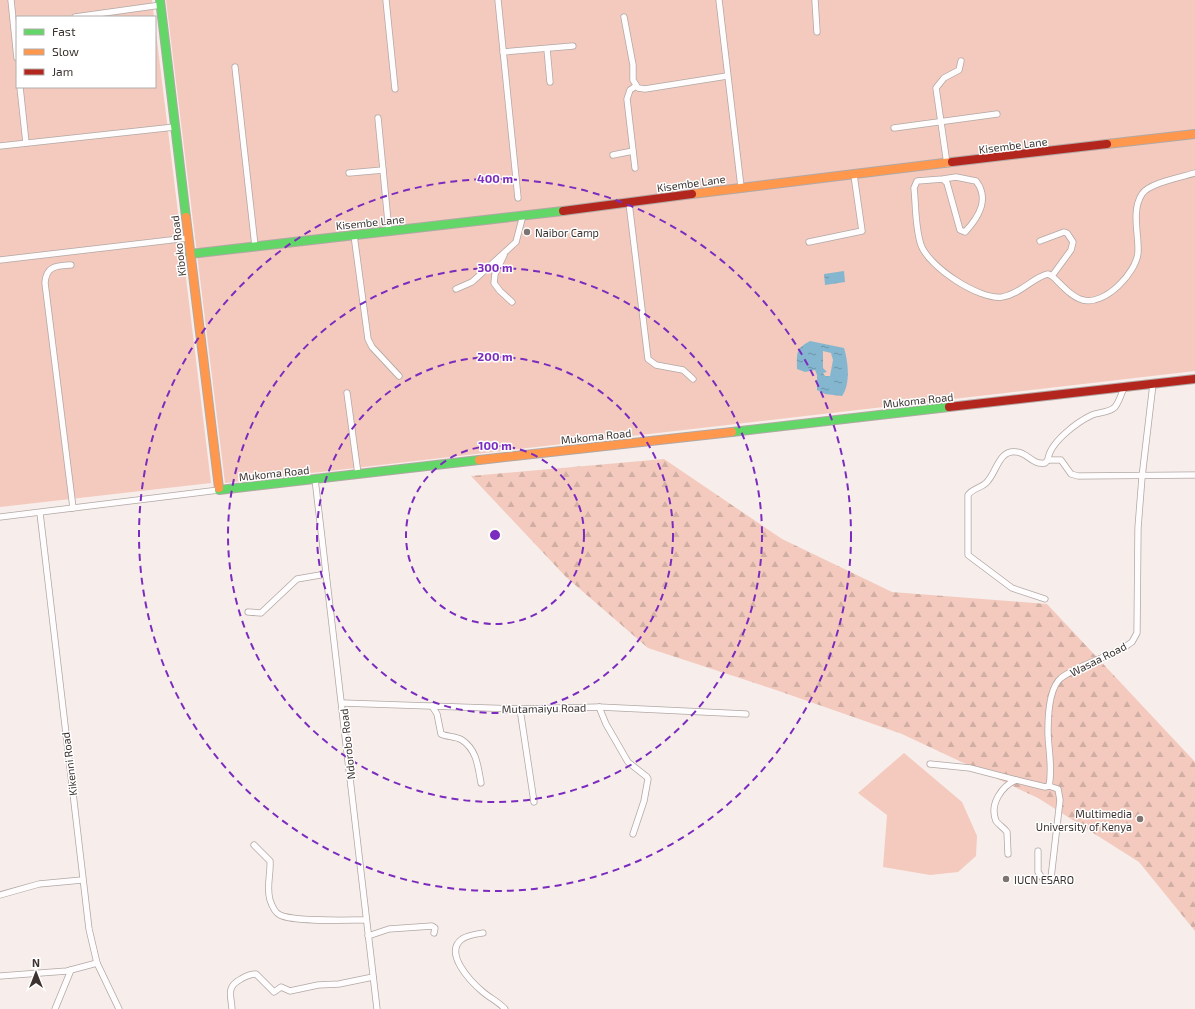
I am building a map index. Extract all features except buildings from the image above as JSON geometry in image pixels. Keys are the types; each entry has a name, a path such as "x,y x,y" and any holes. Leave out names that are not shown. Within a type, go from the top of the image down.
{"street":[{"path":"11,0 16,48"},
{"path":"386,0 395,89"},
{"path":"498,0 518,198"},
{"path":"718,0 741,187"},
{"path":"815,0 817,32"},
{"path":"81,16 160,3"},
{"name":"Kiboko Road","path":"160,3 219,490"},
{"path":"624,17 633,64 633,80 636,86 645,89 727,76"},
{"path":"503,52 573,46"},
{"path":"547,49 550,82"},
{"path":"948,164 936,88 944,78 959,70 961,61"},
{"path":"235,68 255,246"},
{"path":"635,168 627,99 630,90 636,86"},
{"path":"20,88 26,143"},
{"path":"894,128 997,114"},
{"path":"378,118 389,232"},
{"path":"0,146 175,127"},
{"name":"Kisembe Lane","path":"190,254 354,234 389,232 629,203 741,187 1195,134"},
{"path":"613,155 633,151"},
{"path":"349,173 383,170"},
{"path":"943,179 947,183 950,191 957,224 960,230 965,232 974,221 984,200 981,188 976,181 964,178 943,179 922,180 917,181 914,188 921,245 932,262 963,285 986,296 1001,297 1016,293 1044,275 1052,276 1076,297 1092,301 1105,297 1115,290 1130,272 1137,257 1137,210 1142,193 1150,188 1195,173"},
{"path":"809,242 862,231 854,175"},
{"path":"629,203 648,359 656,365 683,370 693,379"},
{"path":"456,289 472,282 517,240 523,215"},
{"path":"1040,241 1064,232 1067,233 1073,242 1071,250 1052,276"},
{"path":"354,234 368,339 372,347 399,376"},
{"path":"0,260 188,238"},
{"path":"504,253 495,274 494,283 512,302"},
{"path":"71,265 51,267 47,271 45,283 73,508"},
{"name":"Mukoma Road","path":"0,517 219,490 1195,379"},
{"name":"Wasaa Road","path":"1049,786 1052,773 1048,730 1050,706 1057,684 1060,679 1071,673 1122,649 1132,642 1137,633 1138,535 1142,477 1153,384"},
{"path":"1048,460 1049,453 1056,441 1084,420 1116,406 1124,387"},
{"path":"347,393 358,474"},
{"path":"1045,599 1012,588 968,555 968,495 970,491 986,484 1004,455 1017,452 1023,453 1035,463 1040,464 1045,463 1048,460 1061,460 1071,474 1074,475 1142,477 1150,474 1195,475"},
{"name":"Ndorobo Road","path":"315,479 377,1009"},
{"name":"Kikenni Road","path":"40,513 82,880 89,929 97,963 119,1009"},
{"path":"248,612 261,613 297,579 326,574"},
{"name":"Mutamaiyu Road","path":"342,703 520,709 599,707 746,714"},
{"path":"432,706 437,714 441,734 462,740 471,748 476,757 481,783"},
{"path":"599,707 606,724 628,762 647,776 648,779 648,785 632,834"},
{"path":"520,709 534,802"},
{"path":"930,764 970,768 1058,789 1060,800 1051,878 1043,879 1038,872 1038,851"},
{"path":"1008,854 1007,832 997,822 995,809 996,801 1003,787 1016,780"},
{"path":"254,845 270,861 268,888 270,900 274,910 280,915 292,918 366,920"},
{"path":"0,895 39,884 82,880"},
{"path":"368,936 389,929 432,926 435,928 434,933"},
{"path":"483,933 466,936 461,939 456,948 457,959 463,971 482,991 505,1009"},
{"path":"0,976 71,970 97,963"},
{"path":"55,1009 71,970"},
{"path":"232,1009 230,991 231,986 234,982 252,974 256,974 274,992 280,987 290,991 318,985 339,984 373,977"}],"green space":[{"path":"0,0 152,0 154,16 16,16 16,88 156,88 156,32 211,483 0,507"},
{"path":"166,0 1195,0 1195,371 225,483"},
{"path":"664,459 782,539 892,592 1047,604 1195,762 1195,931 1139,862 1038,798 902,734 776,690 648,648 566,577 471,476"},
{"path":"904,753 962,802 977,836 976,856 958,872 930,875 883,867 887,815 858,793"}],"water":[{"path":"844,271 845,282 825,285 824,274"},
{"path":"810,341 844,348 847,359 848,379 842,396 825,394 817,390 817,375 815,370 805,372 797,369 799,349","holes":["823,351 831,353 833,360 830,376 825,376 823,373 827,372 823,368"]}],"traffic: fast":[{"path":"160,0 186,217"},
{"path":"190,254 563,211"},
{"path":"732,432 949,407"},
{"path":"219,488 219,490 479,460"}],"traffic: slow":[{"path":"1107,144 1195,134"},
{"path":"692,194 952,162"},
{"path":"186,217 219,488"},
{"path":"479,460 732,432"}],"traffic: jam":[{"path":"952,162 1107,144"},
{"path":"563,211 692,194"},
{"path":"949,407 1195,379"}],"place":[{"name":"Naibor Camp","path":"527,232"},
{"name":"Multimedia University of Kenya","path":"1140,819"},
{"name":"IUCN ESARO","path":"1006,879"}]}
